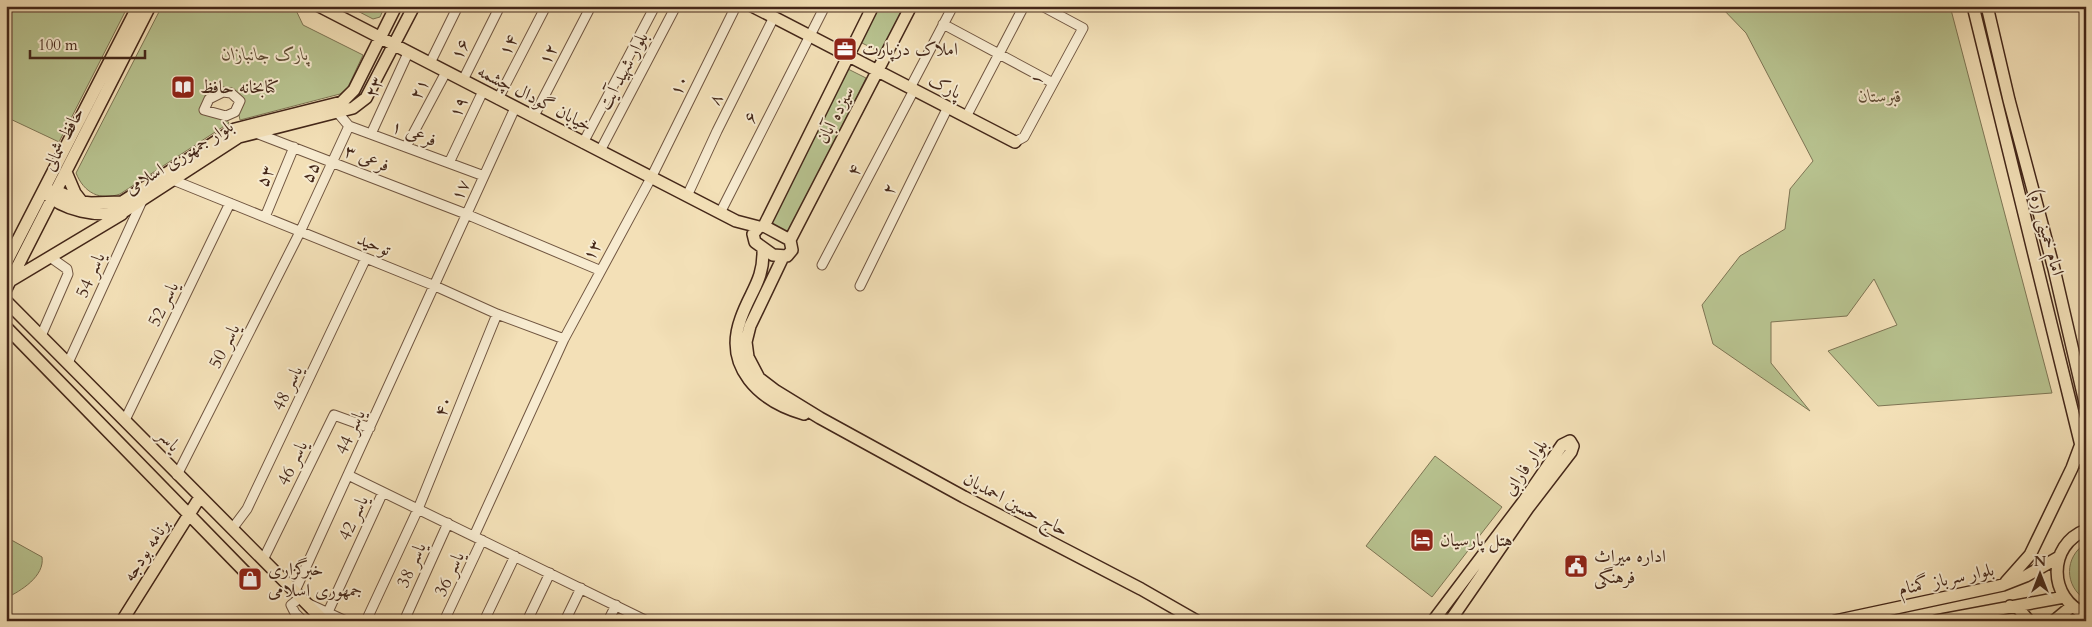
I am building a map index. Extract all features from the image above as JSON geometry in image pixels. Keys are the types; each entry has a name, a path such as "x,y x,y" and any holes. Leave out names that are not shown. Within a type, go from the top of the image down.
{"main road":[{"name":"حافظ شمالی","path":"6,263 138,6"},
{"name":"حافظ شمالی","path":"8,285 150,6"},
{"name":"خیابان گودال چشمه","path":"319,6 736,221"},
{"name":"بلوار جمهوری اسلامی","path":"54,196 82,202 116,204 128,200 186,160 240,127 342,102 354,90 396,6"},
{"name":"بلوار جمهوری اسلامی","path":"43,191 80,211 117,213 137,204 239,137 353,108 366,98 414,6"},
{"name":"سیزده آبان","path":"753,238 753,234 762,227 873,6"},
{"name":"سیزده آبان","path":"783,257 787,256 792,250 790,240 911,6"},
{"name":"امام خمینی (ره)","path":"1973,6 2086,466"},
{"name":"امام خمینی (ره)","path":"1987,6 2009,100 2054,269 2086,407"},
{"name":"پارک","path":"757,7 774,18 1015,142"},
{"path":"66,172 69,183 82,202"},
{"path":"8,285 137,204"},
{"path":"736,221 762,227 790,240"},
{"path":"736,221 763,249 783,257"},
{"name":"حاج حسین احمدیان","path":"763,249 762,271 737,329 736,355 748,380 760,391 775,402 795,412 820,418"},
{"name":"حاج حسین احمدیان","path":"783,257 750,326 746,342 748,357 759,378 776,392 820,418 964,497 1141,589 1196,621"},
{"name":"یاسر","path":"6,301 126,420 200,498 301,597 326,617"},
{"path":"6,327 249,576"},
{"path":"77,400 91,387"},
{"name":"بلوار فارابی","path":"1433,621 1525,505 1571,452 1573,446 1570,441 1562,445 1525,505 1450,621"},
{"path":"2003,584 2030,555 2072,468 2081,444"},
{"name":"برنامه بودجه","path":"122,621 200,498"},
{"path":"2084,529 2067,542 2059,557 2057,578 2064,597 2072,606 2086,614"},
{"name":"بلوار سرباز گمنام","path":"1835,621 2003,584 2026,576 2059,557"},
{"path":"1936,621 2064,597"},
{"path":"2010,606 2018,608 2029,621"},
{"path":"2054,621 2072,606"}],"street":[{"path":"430,64 458,6"},
{"name":"۱۶","path":"463,80 500,6"},
{"name":"۱۴","path":"498,99 546,6"},
{"name":"۱۲","path":"534,116 591,6"},
{"name":"بلوار شهید آیت","path":"583,143 654,6"},
{"name":"بلوار شهید آیت","path":"600,151 676,6"},
{"name":"۱۰","path":"651,178 736,6"},
{"name":"۶","path":"720,213 825,6"},
{"name":"۴","path":"822,265 953,6"},
{"path":"966,117 1024,6"},
{"name":"۱","path":"1015,142 1024,137 1082,28 1042,6"},
{"name":"۸","path":"687,196 774,18"},
{"path":"943,24 1053,83"},
{"name":"۲۳","path":"371,134 408,53"},
{"name":"۲۱","path":"406,147 446,72"},
{"name":"۱۹","path":"449,163 483,91"},
{"name":"۲","path":"860,286 948,107"},
{"name":"۱۷","path":"435,286 466,214 516,108"},
{"path":"338,112 349,126"},
{"path":"230,115 240,127"},
{"name":"فرعی ۱","path":"349,126 484,176"},
{"name":"۵۵","path":"300,232 349,126"},
{"name":"فرعی ۳","path":"256,133 466,214 599,270"},
{"name":"۵۳","path":"266,218 294,147"},
{"name":"۱۳","path":"478,538 564,339 599,270 651,178"},
{"name":"توحید","path":"173,180 435,286 497,314 564,339"},
{"name":"یاسر 52","path":"126,420 230,203"},
{"name":"یاسر 54","path":"68,363 137,204"},
{"name":"یاسر 50","path":"177,474 300,232"},
{"path":"41,336 68,274 67,269 50,257"},
{"name":"یاسر 48","path":"232,529 247,509 366,258"},
{"name":"یاسر 44","path":"303,621 295,613 291,605 301,597 348,475 435,286"},
{"name":"۴۰","path":"366,621 418,509 497,314"},
{"name":"یاسر 46","path":"263,560 334,415 370,428"},
{"path":"348,475 647,621"},
{"name":"یاسر 42","path":"326,617 383,492"},
{"name":"یاسر 38","path":"404,621 448,523"},
{"name":"یاسر 36","path":"444,621 478,538"},
{"path":"484,621 515,556"},
{"path":"527,621 550,573"},
{"path":"565,621 581,588"},
{"path":"608,621 616,605"},
{"name":"یاسر","path":"326,617 346,621"}],"green space":[{"path":"6,6 128,6 59,142 6,117"},
{"name":"پارک جانبازان","path":"162,6 294,6 303,25 363,55 348,87 340,94 240,120 234,91 202,107 226,119 229,123 120,194 99,196 83,186 76,173"},
{"path":"348,6 385,6 380,17 373,19"},
{"path":"878,6 905,6 882,53 860,42"},
{"name":"قبرستان","path":"1720,6 1950,6 2052,393 1878,406 1828,351 1897,325 1874,279 1847,316 1771,322 1771,363 1810,411 1713,344 1702,305 1740,256 1785,229 1790,189 1813,161 1746,33"},
{"path":"844,67 866,78 789,233 768,222"},
{"path":"1435,456 1502,507 1432,597 1366,546"},
{"path":"6,537 42,557 42,564 31,582 6,598"},
{"path":"2086,543 2086,600 2074,587 2070,572 2074,556"}],"place":[{"name":"املاک دزپارت","path":"845,49"},
{"name":"کتابخانه حافظ","path":"183,87"},
{"name":"هتل پارسیان","path":"1422,540"},
{"name":"اداره میراث فرهنگی","path":"1576,566"},
{"name":"خبرگزاری جمهوری اسلامی","path":"250,579"}]}
